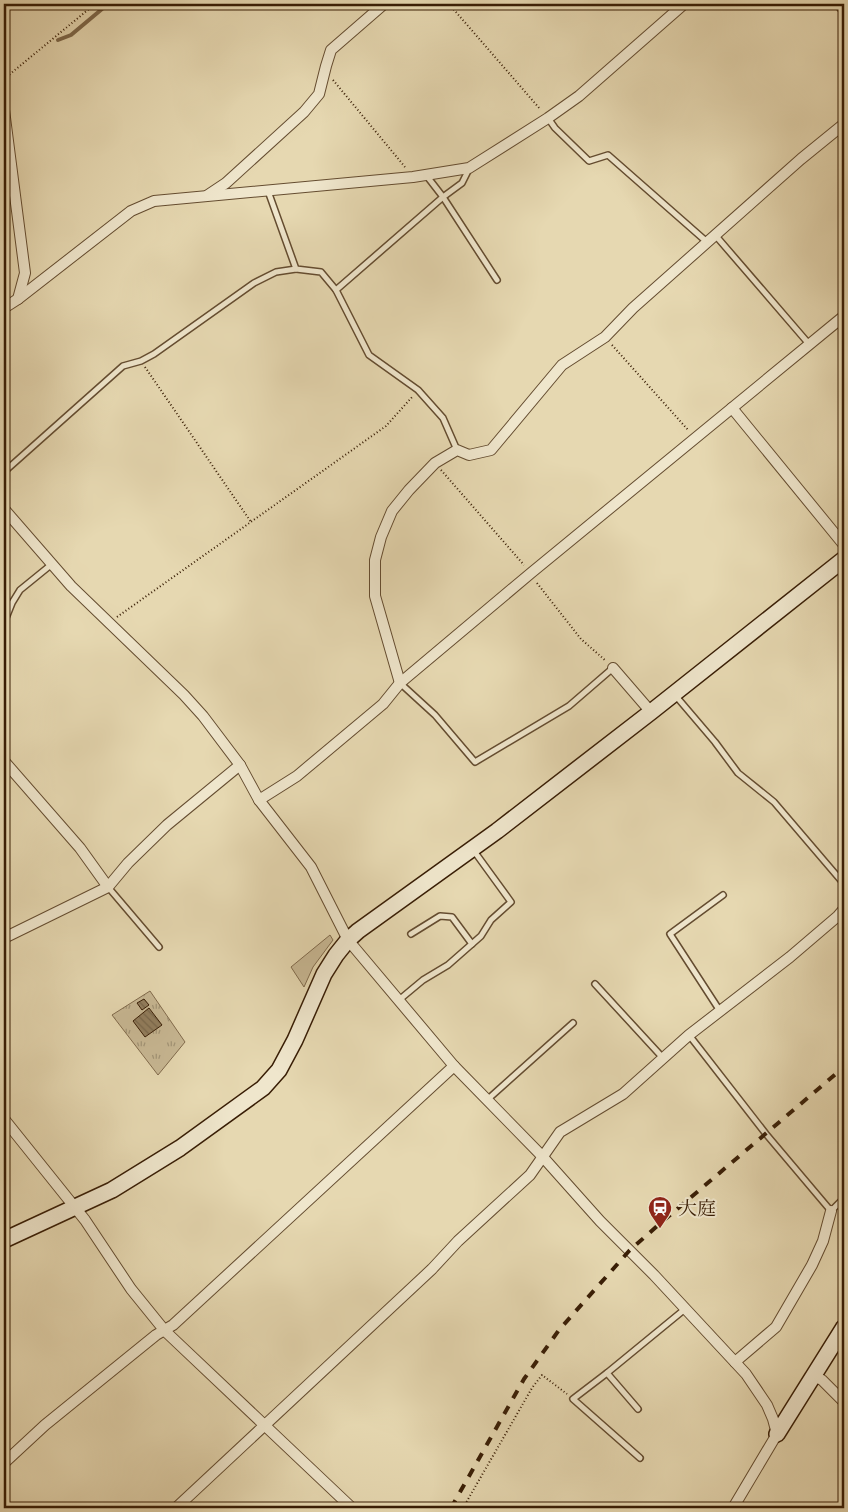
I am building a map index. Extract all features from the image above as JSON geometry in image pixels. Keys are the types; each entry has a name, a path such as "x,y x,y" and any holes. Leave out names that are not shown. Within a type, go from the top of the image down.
{"street":[{"path":"207,196 226,183 304,112 319,94 324,71 332,50 384,4"},
{"path":"4,308 131,211 154,201 413,177 469,168 579,96 684,4"},
{"path":"839,4 844,10"},
{"path":"4,110 25,273 18,299"},
{"path":"400,683 375,596 376,560 381,537 392,512 409,490 435,463 457,450 469,455 491,450 562,365 605,337 633,308 801,159 844,124"},
{"path":"259,800 305,770 383,704 400,683 844,316"},
{"path":"732,408 844,545"},
{"path":"4,508 70,586 184,695 202,716 240,765 259,800 310,866 348,940 454,1066 542,1156 600,1221 746,1374 766,1405 773,1419 777,1434"},
{"path":"4,1240 112,1190 172,1153 263,1088 279,1070 295,1040 324,974 348,940 472,849 651,712 844,559"},
{"path":"614,668 651,712"},
{"path":"4,761 80,848 108,888"},
{"path":"4,938 108,888 128,863 167,826 240,765"},
{"path":"176,1508 530,1175 560,1132 623,1094 689,1035 790,957 844,909"},
{"path":"4,1463 45,1425 156,1335 165,1331 454,1066"},
{"path":"4,1119 85,1220 131,1289 165,1331 352,1508"},
{"path":"735,1362 776,1327 812,1265 823,1241 831,1211"},
{"path":"734,1508 777,1434 844,1327"},
{"path":"814,1376 822,1380 844,1402"}],"lane":[{"path":"548,118 555,128 589,161 608,155 712,239 810,345"},
{"path":"336,290 443,196 462,183 469,168"},
{"path":"426,175 443,196 497,280"},
{"path":"268,191 296,269"},
{"path":"4,472 123,366 141,361 154,354 254,283 276,272 296,269 321,272 336,290 369,355 418,390 444,418 457,450"},
{"path":"4,622 20,590 52,564"},
{"path":"400,683 435,715 475,762 569,706 614,668"},
{"path":"674,694 715,742 738,774 774,802 844,884"},
{"path":"399,1000 423,980 448,965 472,944 481,936 491,920 511,902 472,849"},
{"path":"108,888 159,946"},
{"path":"720,1011 670,934 723,895"},
{"path":"411,934 440,916 452,917 472,944"},
{"path":"595,984 663,1059"},
{"path":"487,1100 572,1023"},
{"path":"689,1035 766,1134 831,1211 844,1198"},
{"path":"640,1458 573,1399 686,1309"},
{"path":"607,1373 638,1409"}],"path":[{"path":"4,79 95,4"},
{"path":"449,4 548,118"},
{"path":"324,71 413,177"},
{"path":"605,337 696,438"},
{"path":"141,361 251,522"},
{"path":"110,623 386,426 418,390"},
{"path":"435,463 531,573 538,585 581,639 614,668"},
{"path":"463,1508 532,1388 542,1374 573,1399"}],"green space":[{"path":"330,935 333,940 313,967 304,987 291,967"},
{"path":"150,991 185,1042 158,1075 112,1015"}],"building":[{"path":"144,999 149,1005 142,1010 137,1003"},
{"path":"149,1008 162,1025 145,1037 133,1021"}],"waterway":[{"path":"58,40 71,35 108,4"}],"railway":[{"path":"451,1508 524,1379 559,1330 629,1251 844,1067"}],"place":[{"name":"大庭","path":"660,1229"}]}
